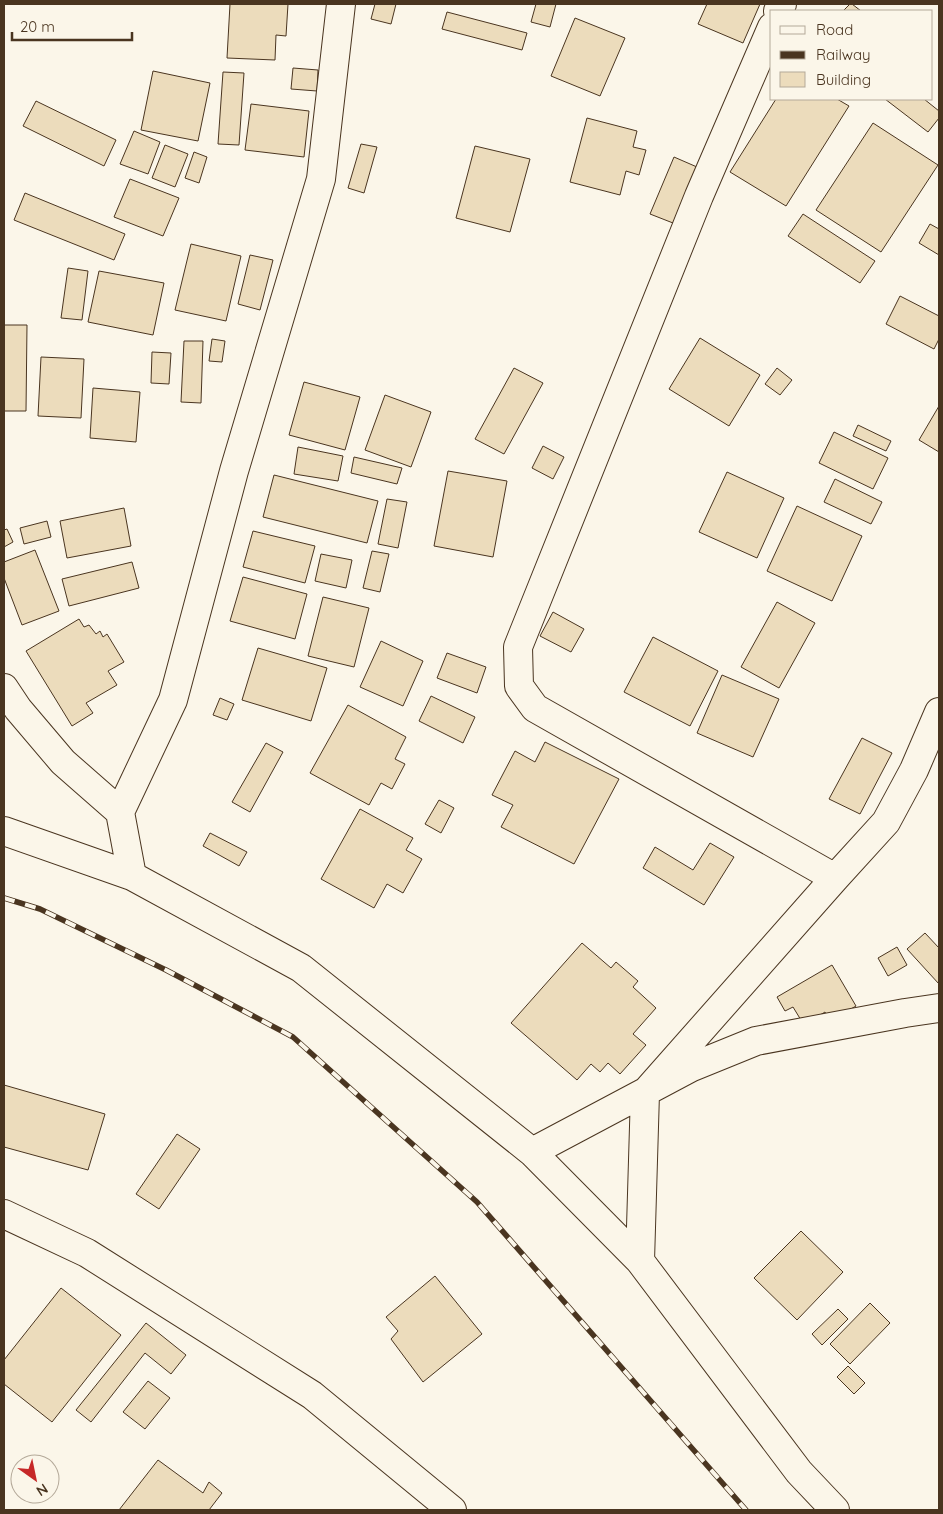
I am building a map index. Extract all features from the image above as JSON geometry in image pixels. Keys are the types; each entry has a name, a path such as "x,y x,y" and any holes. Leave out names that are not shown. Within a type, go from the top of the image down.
{"street":[{"path":"132,876 120,812 173,700 234,471 321,179 341,4"},
{"path":"770,32 699,196 518,647 519,686 535,708 835,878"},
{"path":"4,688 18,709 63,762 120,812"},
{"path":"640,1261 646,1093 886,822 914,770 939,712"},
{"path":"4,831 132,876 301,968 532,1152 640,1261 799,1472 835,1510"},
{"path":"532,1152 692,1067 756,1041 939,1008"},
{"path":"4,1214 87,1253 312,1395 452,1510"}],"building":[{"path":"230,4 288,4 286,36 276,35 275,60 227,58"},
{"path":"375,4 396,4 391,24 371,19"},
{"path":"536,4 556,4 550,27 531,22"},
{"path":"707,4 760,4 743,43 698,24"},
{"path":"852,4 860,10 844,10"},
{"path":"447,12 527,33 522,50 442,29"},
{"path":"575,18 625,38 600,96 551,76"},
{"path":"293,68 318,70 317,91 291,89"},
{"path":"153,71 210,83 198,141 141,130"},
{"path":"223,72 244,73 239,145 218,144"},
{"path":"775,100 839,100 849,106 786,206 730,172"},
{"path":"886,100 925,100 939,111 939,118 928,132"},
{"path":"36,101 116,140 104,166 23,126"},
{"path":"251,104 309,111 304,157 245,150"},
{"path":"587,118 637,131 633,147 646,150 639,175 626,171 620,195 570,182"},
{"path":"873,123 938,165 881,252 816,210"},
{"path":"134,131 160,142 148,174 120,164"},
{"path":"361,144 377,147 364,193 348,188"},
{"path":"165,145 188,154 175,187 152,178"},
{"path":"475,146 530,159 510,232 456,218"},
{"path":"194,152 207,157 199,183 185,178"},
{"path":"674,157 697,167 673,223 650,214"},
{"path":"130,179 179,198 163,236 114,217"},
{"path":"25,193 125,234 114,260 14,220"},
{"path":"803,214 875,261 860,283 788,236"},
{"path":"930,224 939,229 939,255 919,243"},
{"path":"191,244 241,256 226,321 175,310"},
{"path":"250,255 273,260 260,310 238,304"},
{"path":"68,268 88,271 82,320 61,318"},
{"path":"99,271 164,283 153,335 88,322"},
{"path":"900,296 939,316 939,339 934,349 886,324"},
{"path":"4,325 27,325 26,411 4,411"},
{"path":"700,338 760,375 729,426 669,389"},
{"path":"212,339 225,341 222,362 209,361"},
{"path":"184,341 203,341 201,403 181,402"},
{"path":"152,352 171,353 169,384 151,383"},
{"path":"41,357 84,359 81,418 38,416"},
{"path":"514,368 543,383 504,454 475,439"},
{"path":"777,368 792,380 780,395 765,384"},
{"path":"304,382 360,397 345,450 289,435"},
{"path":"93,388 140,392 136,442 90,438"},
{"path":"385,395 431,412 411,467 365,450"},
{"path":"939,406 939,452 919,440"},
{"path":"858,425 891,441 886,451 853,436"},
{"path":"834,432 888,458 873,489 819,463"},
{"path":"543,446 564,457 553,479 532,468"},
{"path":"298,447 343,456 338,481 294,474"},
{"path":"354,457 402,468 397,484 351,473"},
{"path":"448,471 507,481 493,557 434,546"},
{"path":"727,472 784,498 757,558 699,532"},
{"path":"274,475 378,501 367,543 263,517"},
{"path":"835,479 882,502 871,524 824,502"},
{"path":"387,499 407,502 398,548 378,544"},
{"path":"797,506 862,536 832,601 767,571"},
{"path":"124,508 131,546 67,558 60,521"},
{"path":"47,521 51,537 24,544 20,528"},
{"path":"7,529 13,542 4,547 4,530"},
{"path":"253,531 315,546 305,583 243,567"},
{"path":"35,550 59,611 22,625 4,578 4,562"},
{"path":"372,551 389,554 380,592 363,588"},
{"path":"321,554 352,560 346,588 315,581"},
{"path":"132,562 139,588 69,606 62,579"},
{"path":"243,577 307,594 295,639 230,621"},
{"path":"323,597 369,608 354,667 308,656"},
{"path":"777,602 815,623 779,688 741,667"},
{"path":"553,612 584,629 571,652 540,636"},
{"path":"79,619 84,627 89,625 96,634 100,631 103,637 107,634 124,662 108,671 117,685 86,703 93,713 72,726 26,651"},
{"path":"653,637 718,671 690,726 624,692"},
{"path":"381,641 423,661 403,706 360,687"},
{"path":"258,648 327,668 311,721 242,700"},
{"path":"447,653 486,667 477,693 437,678"},
{"path":"722,675 779,699 753,757 697,733"},
{"path":"431,696 475,717 463,743 419,721"},
{"path":"220,698 234,704 227,720 213,715"},
{"path":"348,705 406,737 395,759 405,764 392,789 381,783 369,805 310,773"},
{"path":"862,738 892,753 860,814 829,799"},
{"path":"545,742 619,779 574,864 501,827 513,805 492,795 515,751 535,762"},
{"path":"266,743 283,752 250,812 232,802"},
{"path":"439,800 454,808 441,833 425,824"},
{"path":"360,809 413,838 406,850 422,859 403,893 387,884 374,908 321,879"},
{"path":"210,833 247,852 239,866 203,846"},
{"path":"710,843 734,857 704,905 643,868 655,847 693,870"},
{"path":"925,933 939,948 939,984 907,949"},
{"path":"582,943 611,968 616,962 638,981 633,987 656,1008 633,1034 646,1045 620,1074 608,1063 600,1072 591,1064 577,1080 511,1023"},
{"path":"897,947 907,965 888,976 878,958"},
{"path":"832,965 856,1006 830,1021 825,1012 804,1025 793,1007 785,1011 777,997"},
{"path":"4,1085 105,1114 88,1170 4,1147"},
{"path":"177,1134 200,1149 159,1209 136,1194"},
{"path":"801,1231 843,1272 797,1320 754,1278"},
{"path":"435,1276 482,1334 423,1382 391,1339 398,1331 386,1317"},
{"path":"61,1288 121,1335 52,1422 4,1384 4,1360"},
{"path":"870,1303 890,1323 850,1364 830,1344"},
{"path":"838,1309 848,1319 822,1345 812,1334"},
{"path":"146,1323 186,1355 171,1374 145,1353 91,1422 76,1410"},
{"path":"848,1366 865,1383 854,1394 837,1377"},
{"path":"148,1381 170,1398 145,1429 123,1412"},
{"path":"158,1460 203,1493 209,1482 222,1493 209,1510 119,1510"}],"railway":[{"path":"4,898 40,909 166,970 293,1037 477,1202 746,1510"}]}
